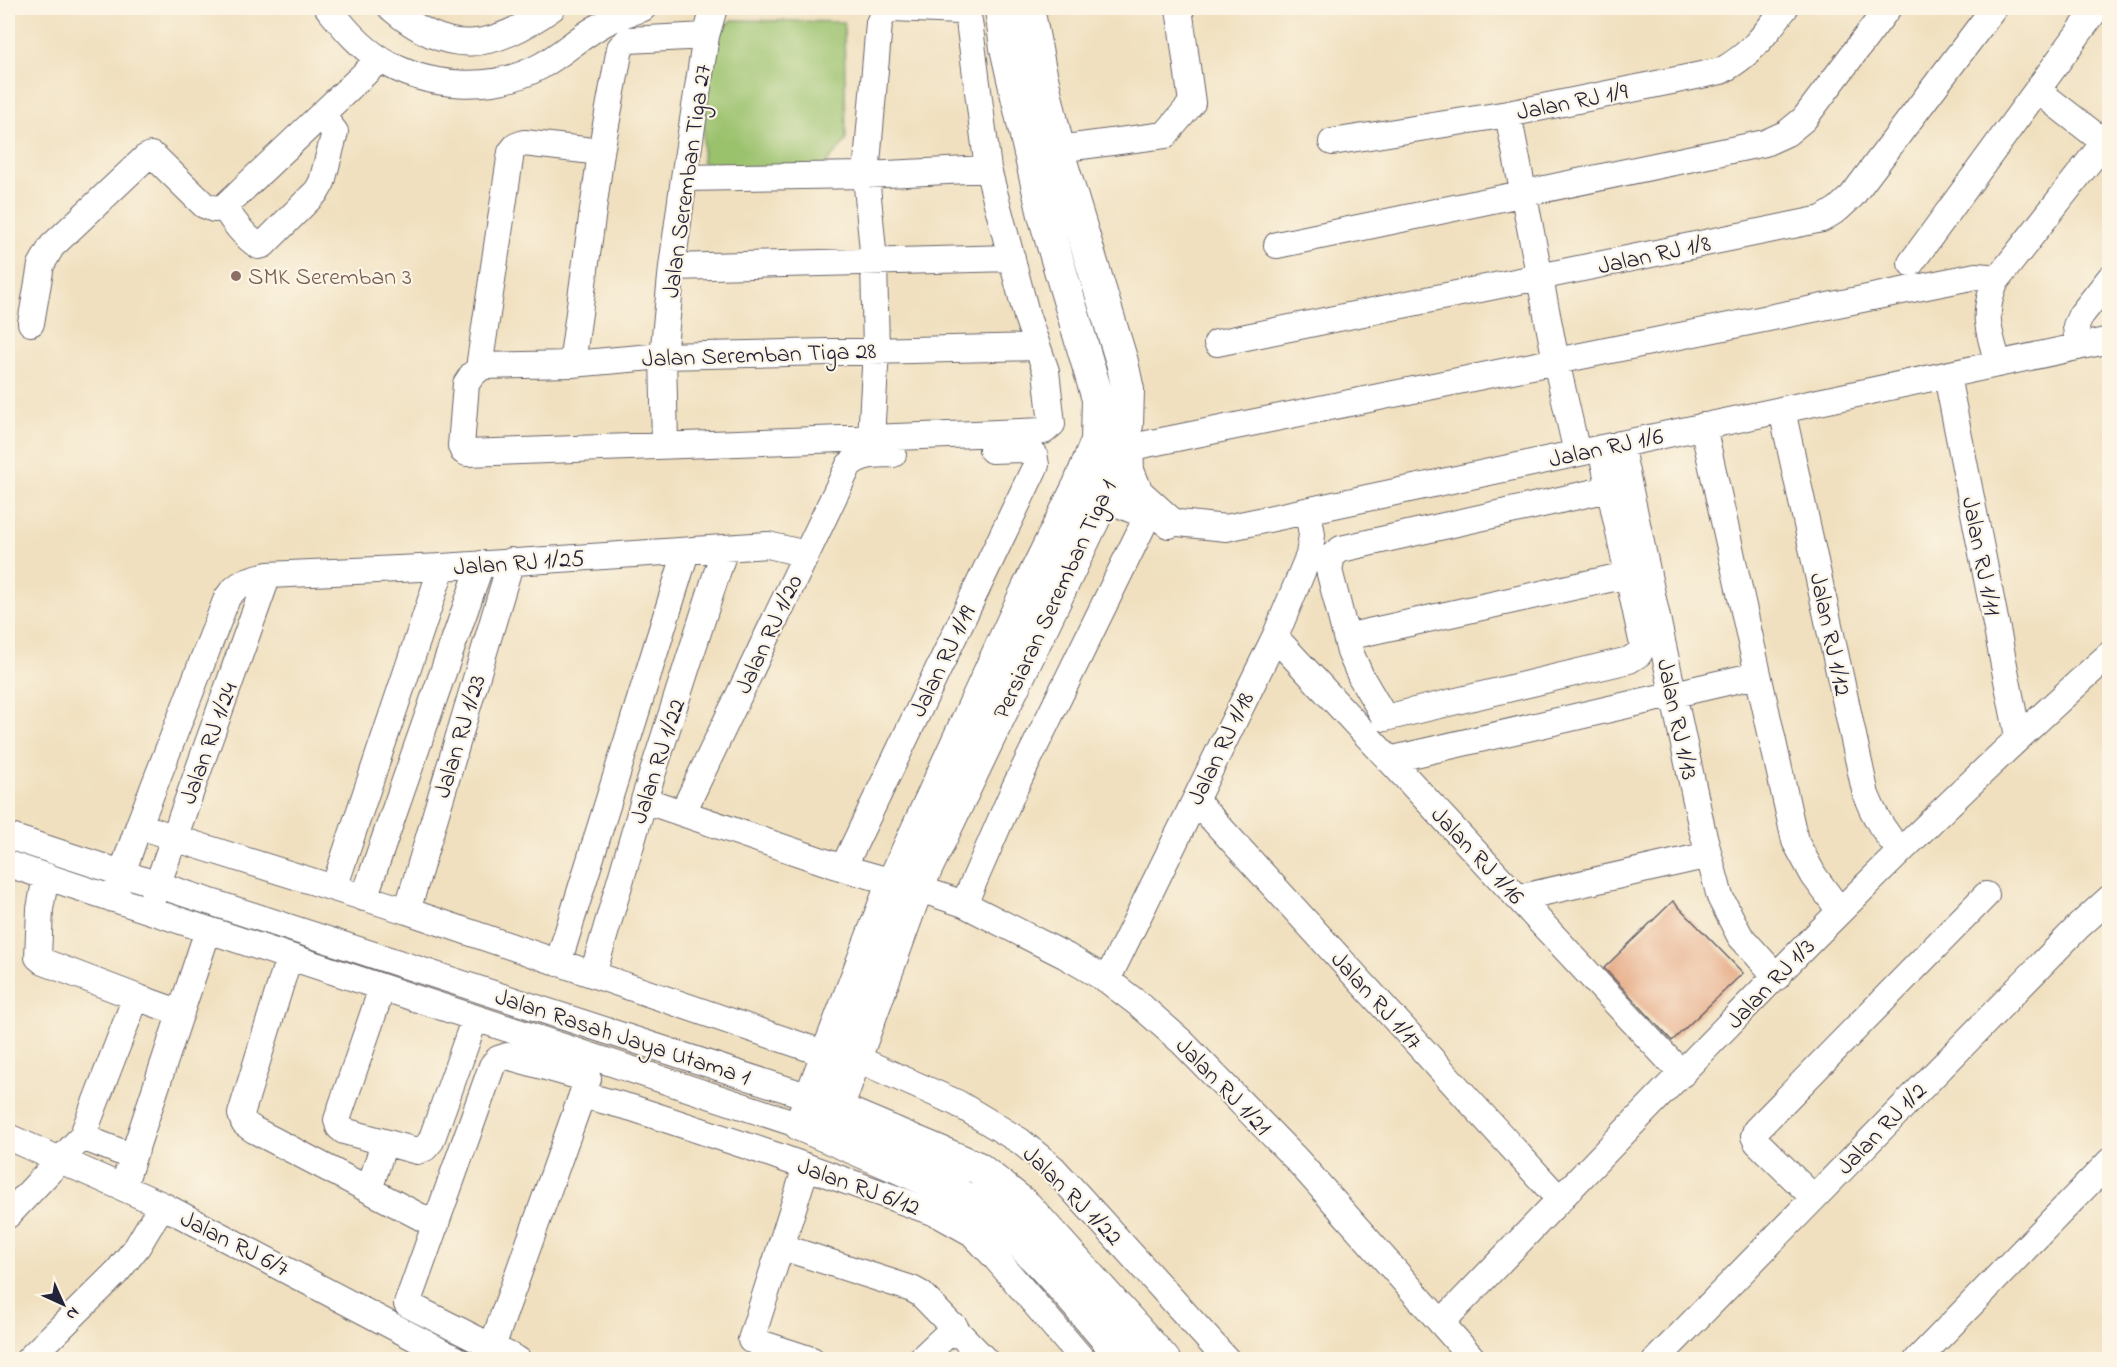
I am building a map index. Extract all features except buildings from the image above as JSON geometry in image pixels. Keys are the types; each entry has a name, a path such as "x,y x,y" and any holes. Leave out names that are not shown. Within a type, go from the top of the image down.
{"main road":[{"name":"Persiaran Seremban Tiga 1","path":"818,1117 905,885 1091,492 1127,437 1128,390 1122,363 1006,48 1001,8"},
{"name":"Persiaran Seremban Tiga 1","path":"1028,8 1039,65 1045,152 1044,215 1098,399 1097,441 1091,492"},
{"path":"1127,437 1128,471 1137,493 1158,518"},
{"name":"Jalan Rasah Jaya Utama 1","path":"818,1117 977,1205 1014,1235 1125,1359"},
{"name":"Jalan Rasah Jaya Utama 1","path":"818,1117 978,1168 1026,1206 1164,1359"}],"street":[{"path":"328,8 349,32 380,59 424,79 484,83 513,78 541,66 608,21 643,8"},
{"path":"393,8 426,33 452,42 468,44 484,42 510,32 552,8"},
{"name":"Jalan Seremban Tiga 27","path":"664,444 663,356 672,267 706,36 714,8"},
{"path":"602,152 524,143 516,146 511,152 480,361 482,366 466,384 461,446 463,451 468,453 664,444 864,449 1044,431 1052,424 1046,371 1036,347 988,169 969,21 966,15 959,11 894,8 884,13 879,23 866,175 874,262 876,350 864,449"},
{"path":"1045,152 1165,135 1192,103 1179,8"},
{"name":"Jalan RJ 1/9","path":"1332,142 1508,114 1721,71 1754,49 1785,8"},
{"path":"1277,245 1765,143 1787,134 1804,119 1888,8"},
{"name":"Jalan RJ 1/8","path":"1217,343 1822,219 1852,196 1994,8"},
{"path":"1911,262 2097,8"},
{"path":"572,364 602,152 620,48 628,40 706,36"},
{"path":"31,324 41,265 45,256 52,246 145,158 151,155 156,158 204,205 214,209 224,207 380,59"},
{"path":"1998,364 1986,310 1988,298 1996,281 2107,139 2037,90"},
{"path":"1362,730 1385,717 1635,657 1643,645 1599,449 1556,361 1508,114"},
{"path":"224,207 238,227 259,246 263,245 311,198 322,182 335,132 321,116"},
{"path":"684,178 866,175 988,169"},
{"path":"672,267 1012,258"},
{"path":"1127,437 1556,361 1976,276 1989,277 1996,281"},
{"path":"2078,347 2076,326 2081,315 2109,278"},
{"name":"Jalan RJ 1/6","path":"1091,492 1158,518 1226,528 2109,340"},
{"name":"Jalan Seremban Tiga 28","path":"482,366 572,364 663,356 1036,347"},
{"name":"Jalan RJ 1/11","path":"1947,376 2018,736"},
{"name":"Jalan RJ 1/12","path":"1782,410 1866,795 1880,825 1900,850"},
{"path":"1704,426 1795,841 1814,876 1840,911"},
{"name":"Jalan RJ 1/19","path":"843,868 1036,465 1034,454 1023,449 863,455 864,449"},
{"name":"Jalan RJ 1/20","path":"684,813 849,465 864,449"},
{"name":"Jalan RJ 1/13","path":"1599,449 1673,693 1708,855 1720,897 1740,936 1776,977"},
{"path":"1385,717 1361,677 1350,652 1322,550 1341,549 1609,489"},
{"name":"Jalan RJ 1/18","path":"1107,980 1275,637 1309,555 1322,550 1308,511"},
{"path":"964,904 1016,787 1158,518"},
{"name":"Jalan RJ 1/25","path":"234,587 244,581 268,575 442,567 768,545 806,554"},
{"name":"Jalan RJ 1/22","path":"593,974 644,800 725,548"},
{"name":"Jalan RJ 1/22","path":"558,963 686,552"},
{"name":"Jalan RJ 1/23","path":"407,911 511,561"},
{"name":"Jalan RJ 1/23","path":"364,898 481,564"},
{"path":"334,888 442,567"},
{"name":"Jalan RJ 1/24","path":"149,910 268,575"},
{"path":"1346,637 1627,575"},
{"name":"Jalan RJ 1/24","path":"113,899 139,825 227,598 234,587"},
{"name":"Jalan RJ 1/16","path":"1275,637 1682,1074"},
{"name":"Jalan RJ 1/3","path":"1442,1323 1900,850 2018,736 2109,654"},
{"path":"1389,760 1757,675"},
{"name":"Jalan RJ 1/21","path":"644,800 843,868 964,904 1066,956 1107,980 1141,1006 1190,1050 1297,1160 1474,1359"},
{"name":"Jalan RJ 1/17","path":"1195,800 1560,1200"},
{"name":"Jalan RJ 1/22","path":"139,825 407,911 840,1057 957,1103 1020,1141 1053,1168 1227,1359"},
{"name":"Jalan Rasah Jaya Utama 1","path":"9,841 157,884 818,1117"},
{"path":"1518,897 1708,855"},
{"name":"Jalan Rasah Jaya Utama 1","path":"8,864 475,1018 589,1077 818,1117"},
{"path":"46,876 40,909 38,957 44,962 182,1013"},
{"path":"1813,1197 1757,1142 1754,1136 1756,1130 1986,895"},
{"name":"Jalan RJ 1/2","path":"1656,1359 2109,898"},
{"path":"123,1187 208,930"},
{"path":"289,957 241,1114 244,1123 436,1225"},
{"path":"382,988 337,1120 339,1127 344,1131 417,1151 425,1148 431,1141 475,1018"},
{"path":"8,1215 82,1137 136,997"},
{"path":"388,1322 393,1314 407,1304 492,1066 498,1059 507,1056 589,1077 488,1353"},
{"name":"Jalan RJ 6/12","path":"589,1077 632,1108 774,1155 938,1214 972,1233 994,1256 1073,1356"},
{"name":"Jalan RJ 6/7","path":"8,1137 162,1205 457,1359"},
{"path":"82,1137 123,1153 136,1150"},
{"path":"369,1190 384,1143"},
{"path":"1917,1359 2109,1161"},
{"path":"806,1167 751,1340 784,1356 812,1359"},
{"path":"28,1359 117,1272 137,1247 162,1205"},
{"path":"782,1247 912,1289 930,1301 985,1359"},
{"path":"407,1304 488,1353 518,1359"},
{"path":"920,1359 955,1327"}],"green space":[{"path":"732,20 844,22 846,141 821,169 719,174 702,161 708,45"}],"place":[{"name":"SMK Seremban 3","path":"236,276"}]}
